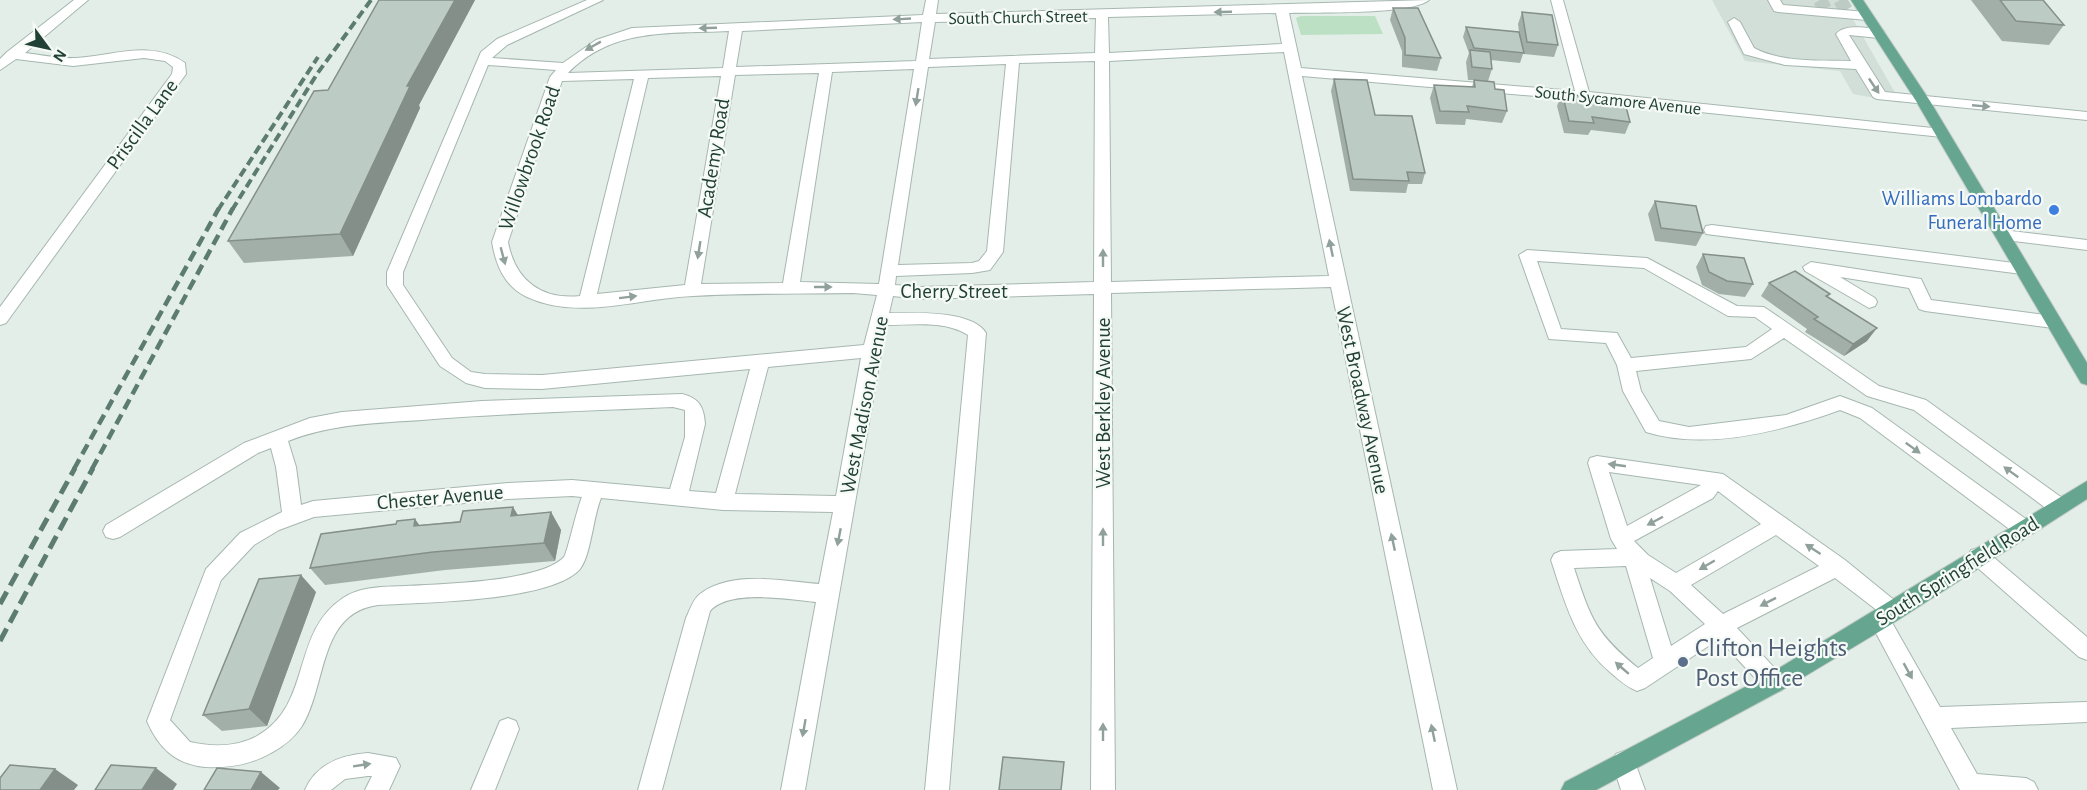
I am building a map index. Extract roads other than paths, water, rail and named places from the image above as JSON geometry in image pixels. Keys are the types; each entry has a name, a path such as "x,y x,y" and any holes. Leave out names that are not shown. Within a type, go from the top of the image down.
{"main road":[{"path":"1840,10 1867,16 1880,34 1923,101 2053,322 2081,364 2087,378"},
{"name":"South Springfield Road","path":"1573,790 1774,683 2087,489"}],"street":[{"path":"0,66 82,0"},
{"path":"597,0 492,48 395,272 395,285 446,362 466,377 485,381 542,382 871,351"},
{"name":"South Church Street","path":"648,29 736,27 931,9 1102,16 1384,8 1423,0"},
{"path":"1557,0 1583,96"},
{"path":"1774,0 1778,8 1840,10"},
{"name":"West Madison Avenue","path":"793,790 871,351 886,291 931,9"},
{"name":"West Broadway Avenue","path":"1282,11 1445,790"},
{"name":"West Berkley Avenue","path":"1102,16 1103,790"},
{"path":"1734,22 1746,49 1752,54 1776,59 1861,65"},
{"name":"Academy Road","path":"692,290 736,27"},
{"name":"Willowbrook Road","path":"570,303 525,290 512,279 501,255 500,242 561,72 600,42 648,29"},
{"path":"1880,34 1846,31 1842,34 1878,94 1923,101 2087,116"},
{"path":"485,61 561,72 642,74 1288,48"},
{"name":"Priscilla Lane","path":"0,319 179,74 180,66 175,61 158,54 71,62 12,55"},
{"path":"889,271 972,268 984,266 991,258 998,227 1013,59"},
{"path":"791,287 826,68"},
{"name":"South Sycamore Avenue","path":"1293,71 1583,96 1942,133"},
{"path":"587,302 642,74"},
{"path":"1712,230 2022,269"},
{"path":"2002,235 2087,245"},
{"path":"2023,528 1866,413 1840,403 1787,422 1689,434 1653,427 1632,391 1626,365 1611,337 1555,335 1527,255 1647,263 1734,312 1758,311 1873,391 1920,405 2058,506"},
{"path":"1869,302 1811,267 1915,283 1925,305 2053,322"},
{"name":"Cherry Street","path":"570,303 692,290 791,287 853,287 919,294 1338,281"},
{"path":"879,319 958,322 970,326 977,333 936,790"},
{"path":"1626,365 1711,359 1751,353 1784,329"},
{"path":"723,502 761,362"},
{"path":"1866,413 1892,396"},
{"path":"113,531 251,448 310,425 342,419 482,408 685,401 692,404 696,411 697,426 677,498"},
{"path":"277,437 286,467 292,515"},
{"path":"1665,661 1634,557 1621,539 1597,463 1716,479 1776,525 1838,566 1886,615 1935,718 1972,788 2026,790"},
{"path":"1621,539 1706,493 1716,479"},
{"name":"Chester Avenue","path":"595,490 572,564 554,576 535,582 479,589 370,597 352,603 339,612 327,624 319,641 303,702 294,721 284,734 269,745 231,757 197,756 178,750 158,721 213,575 247,539 292,515 313,509 508,491 572,488 595,490 677,498 723,502 845,504"},
{"path":"1675,584 1776,525"},
{"path":"1978,556 2087,650"},
{"path":"1774,683 1722,625 1675,584 1634,557 1561,560 1582,622 1602,651 1636,681 1722,625 1838,566"},
{"path":"650,790 696,618 709,598 734,590 828,594"},
{"path":"1935,718 2087,712"},
{"path":"483,790 508,729"},
{"path":"1624,762 1633,790"},
{"path":"317,790 321,782 339,769 369,763 388,766 377,790"}],"tunnel":[{"path":"1820,0 1825,9"},
{"path":"1840,0 1846,10"}],"railway":[{"path":"232,210 317,74 371,0"},
{"path":"218,210 318,57"},
{"path":"74,469 219,208"},
{"path":"92,469 233,208"},
{"path":"0,604 75,468"},
{"path":"0,641 93,468"}],"place":[{"name":"Williams Lombardo Funeral Home","path":"2054,210"},
{"name":"Clifton Heights Post Office","path":"1683,662"}]}
